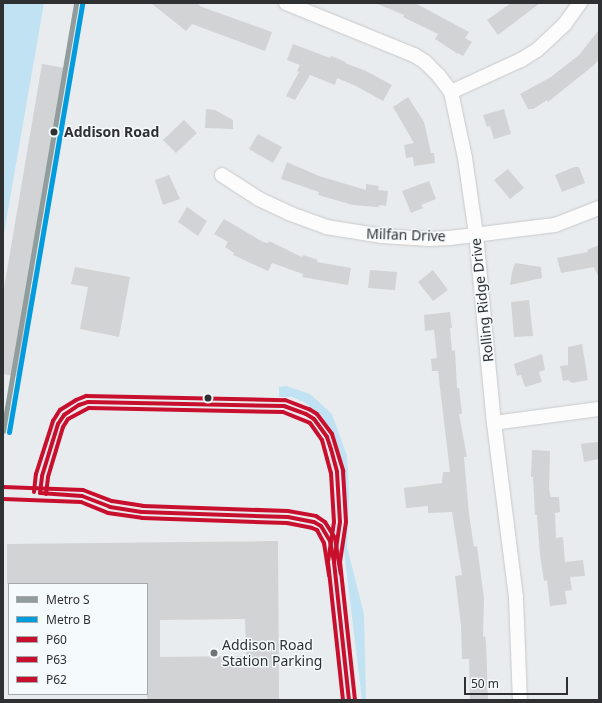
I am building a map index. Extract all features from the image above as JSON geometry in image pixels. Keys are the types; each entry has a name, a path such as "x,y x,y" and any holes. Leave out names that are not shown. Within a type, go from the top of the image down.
{"street":[{"name":"Rolling Ridge Drive","path":"286,3 414,56 425,62 439,76 451,92 466,158 476,234 494,423 516,598 520,700"},
{"path":"451,92 521,60 537,50 564,25 580,3"},
{"name":"Milfan Drive","path":"222,175 260,199 291,214 343,231 382,236 429,239 555,224 599,208"},
{"path":"494,423 599,409"}],"shaded area":[{"path":"3,3 44,3 3,239"},
{"path":"286,386 310,394 332,414 347,456 349,494 347,547 364,614 366,700 362,700 342,534 347,526 339,456 334,437 322,416 304,402 292,397 279,397 279,387"}],"building":[{"path":"151,3 197,3 202,7 272,32 265,51 192,24 186,31"},
{"path":"375,3 415,3 469,32 465,38 472,42 463,56 458,54 435,39 438,34 403,17 404,15"},
{"path":"511,3 540,3 498,35 487,20"},
{"path":"599,30 599,59 594,65 548,102 547,100 533,109 528,109 520,94 551,77 579,55"},
{"path":"293,44 330,58 331,56 346,62 345,63 366,71 392,85 383,101 356,86 337,78 335,85 310,75 295,100 286,96 299,72 297,71 300,65 287,60"},
{"path":"42,64 65,68 26,292 33,294 19,377 3,374 3,294"},
{"path":"408,97 424,122 431,153 434,153 435,163 414,166 413,157 406,158 404,145 414,143 393,107"},
{"path":"206,109 215,110 233,120 233,129 205,128"},
{"path":"504,109 511,134 494,139 490,126 487,127 483,115"},
{"path":"184,120 197,133 176,153 163,140"},
{"path":"258,134 282,147 273,163 249,149"},
{"path":"287,162 319,176 366,190 366,184 379,186 378,190 388,191 386,206 381,205 377,207 353,205 318,195 319,192 281,179"},
{"path":"574,167 579,167 585,183 562,192 555,175"},
{"path":"508,169 524,188 510,199 494,180"},
{"path":"169,175 180,199 163,205 155,180"},
{"path":"429,181 436,199 421,205 423,208 411,213 402,191"},
{"path":"187,207 207,221 198,236 178,222"},
{"path":"224,219 263,242 268,243 269,241 302,257 303,255 318,260 317,262 351,268 348,285 302,277 303,274 272,263 268,271 233,255 234,253 225,247 228,242 214,234"},
{"path":"599,245 599,278 594,267 561,273 557,258 588,252 587,250"},
{"path":"515,263 541,267 542,278 510,285"},
{"path":"75,267 130,277 119,337 80,329 88,287 71,284"},
{"path":"370,270 397,272 395,290 368,288"},
{"path":"433,270 448,290 433,301 418,282"},
{"path":"529,300 533,336 514,337 511,302"},
{"path":"450,312 452,351 455,350 457,388 459,388 462,414 459,414 467,457 464,457 469,514 474,547 477,546 484,598 483,637 485,636 486,641 488,700 470,700 469,659 462,659 461,625 455,576 462,575 452,512 428,513 428,506 406,508 404,488 442,483 443,472 450,472 438,371 432,371 431,359 437,358 434,330 425,331 424,315"},
{"path":"582,344 588,380 572,383 568,380 563,381 560,366 568,365 568,347"},
{"path":"542,354 545,370 539,372 542,382 525,387 521,375 517,376 514,364"},
{"path":"599,442 599,459 584,462 581,444"},
{"path":"532,450 550,451 549,489 551,497 559,497 560,512 555,513 556,538 563,537 565,562 583,560 585,576 570,577 572,590 565,591 567,604 550,606 547,580 544,581 540,555 537,515 535,515 533,477 531,477"},
{"name":"Addison Road Station Parking","path":"278,541 279,700 147,700 148,583 7,584 7,544","holes":["245,619 246,656 160,657 160,620"]}],"metro line":[{"name":"S","path":"3,431 76,3"},
{"name":"B","path":"9,432 82,4"}],"transit line":[{"name":"P62","path":"34,492 36,474 53,421 60,410 76,400 86,396 285,400 309,409 317,414 332,434 343,471 346,522 340,562 355,699"},
{"name":"P60","path":"40,493 42,476 58,424 64,415 79,405 88,402 284,406 306,414 314,419 327,437 331,449 337,472 340,522 334,562"},
{"name":"P63","path":"46,494 48,477 63,427 68,419 89,408 283,412 310,423 322,440 331,473 334,522 328,562 343,700"},
{"name":"P62","path":"3,487 83,490 112,501 143,506 288,511 316,516 325,522 335,538 341,574"},
{"name":"P60","path":"40,493 82,496 110,507 142,512 288,517 314,522 321,526 330,541 334,562 349,700"},
{"name":"P63","path":"3,499 81,502 108,513 142,518 287,523 312,528 317,530 324,543 329,576"}],"place":[{"name":"Addison Road","path":"54,132"},
{"name":"Addison Road Station Parking","path":"214,653"}]}
